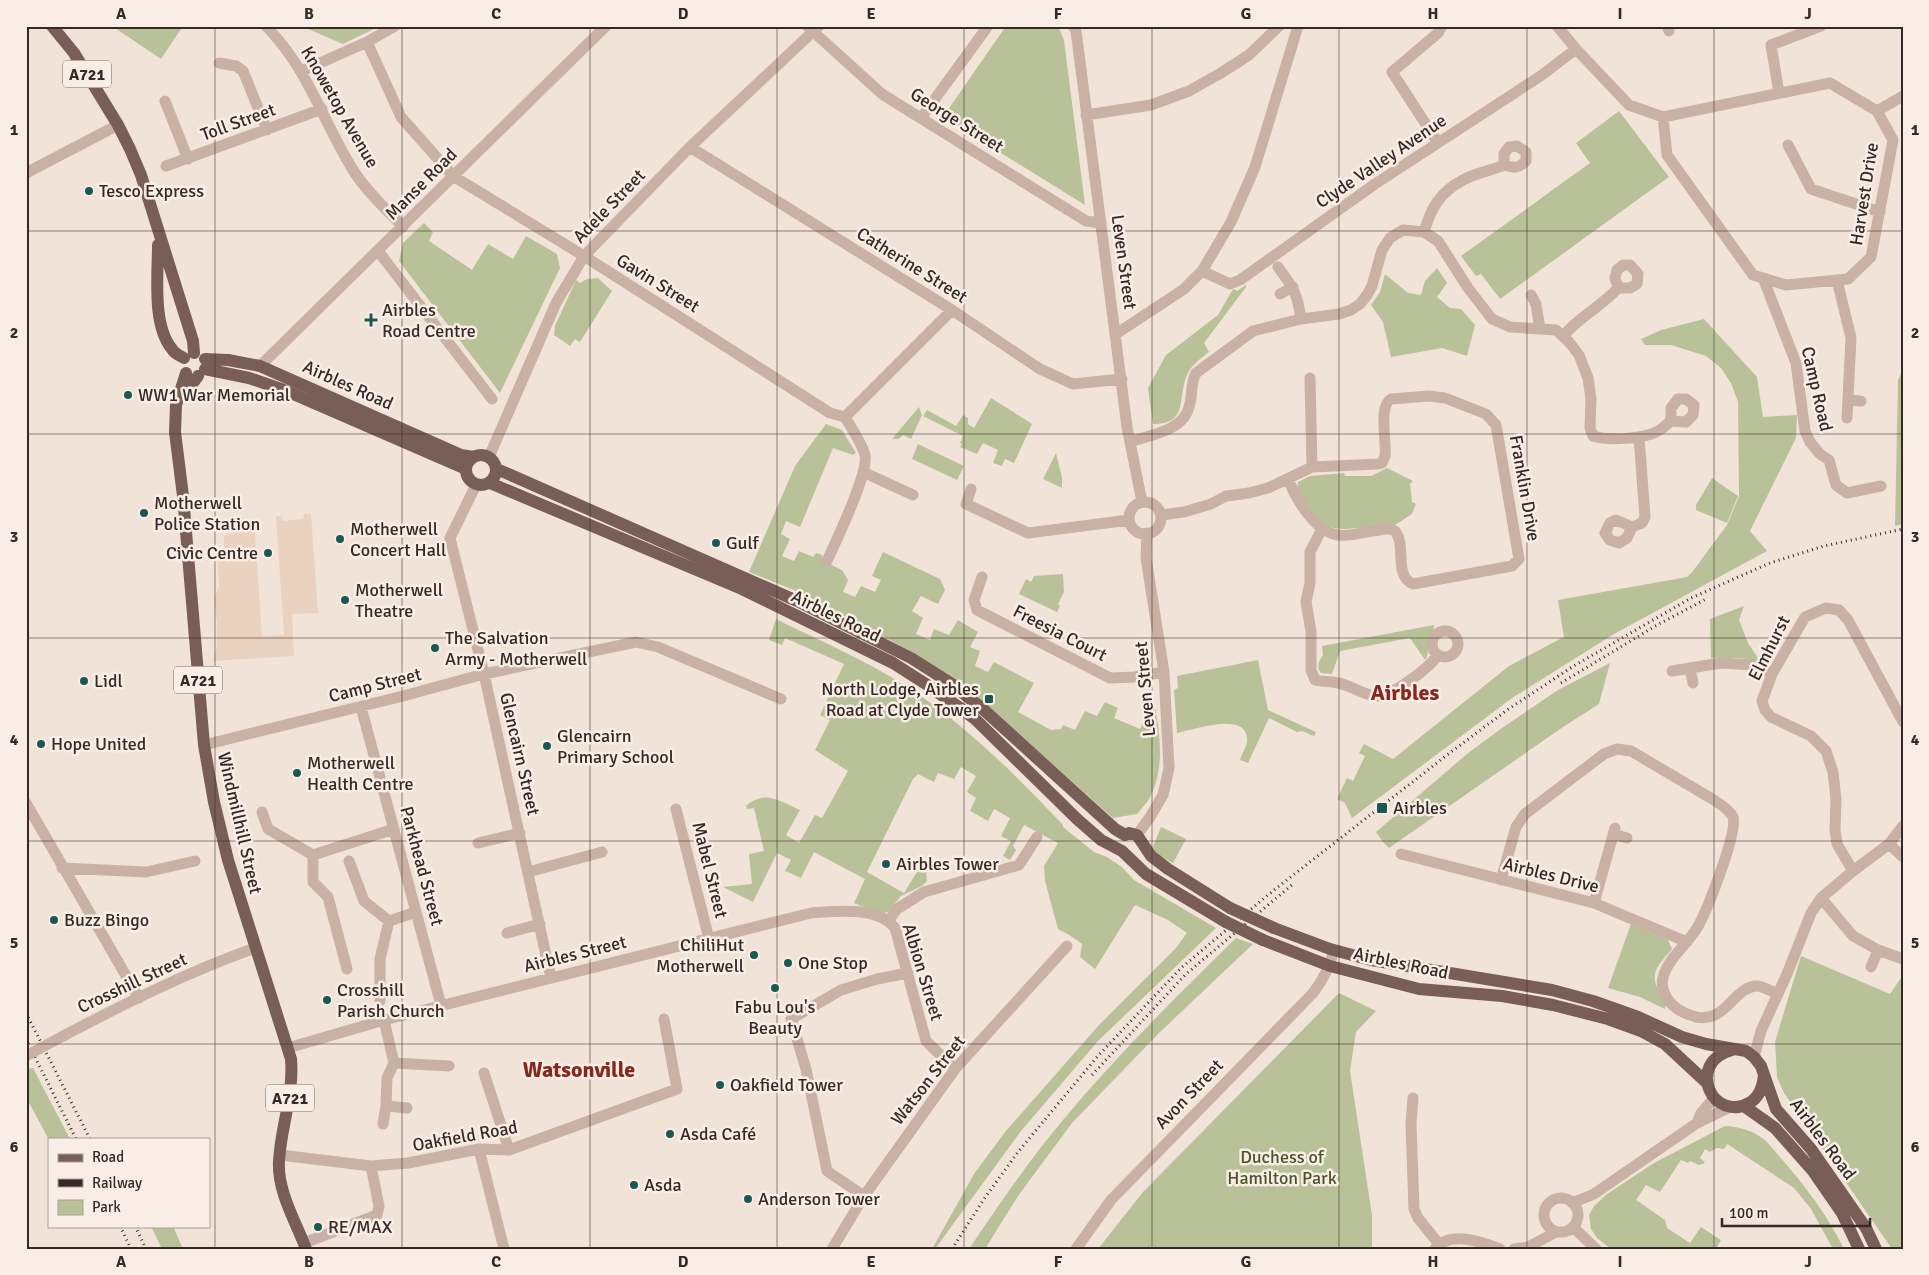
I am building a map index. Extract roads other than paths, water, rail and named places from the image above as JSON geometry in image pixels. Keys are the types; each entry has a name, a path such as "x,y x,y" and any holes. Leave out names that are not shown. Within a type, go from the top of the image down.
{"main road":[{"name":"A721","path":"52,26 74,53 118,125 141,175 192,341 195,364"},
{"name":"A721","path":"158,234 158,306 162,331 172,350 195,364"},
{"name":"Airbles Road","path":"195,364 228,360 260,366 461,455 489,457"},
{"name":"Airbles Road","path":"195,364 249,378 284,390 466,469"},
{"name":"Windmillhill Street","path":"195,364 176,406 175,432 183,496 204,745 214,802 255,948"},
{"path":"472,457 467,463 468,477 476,485 482,486 490,483 496,475 495,463 489,457"},
{"name":"Airbles Road","path":"496,469 797,601 911,658 952,684 985,711 1101,818 1135,837 1168,870 1230,908 1274,928 1334,950 1380,962 1569,994 1638,1017 1682,1037 1750,1054 1761,1066 1776,1108 1811,1149 1866,1228 1876,1249"},
{"name":"Airbles Road","path":"490,483 742,589 893,663 974,718 1101,840 1124,853 1146,874 1226,922 1263,940 1330,966 1419,989 1502,996 1553,1005 1608,1019 1642,1031 1665,1044 1706,1082 1714,1098"},
{"path":"1135,837 1142,846 1137,854 1133,856 1124,853 1120,841 1135,837"},
{"name":"A721","path":"255,948 288,1048 293,1079 280,1155 280,1178 305,1246"},
{"path":"1706,1082 1712,1060 1723,1052 1732,1050"},
{"path":"1714,1098 1730,1107 1744,1106 1760,1094 1764,1084 1764,1074"},
{"name":"Airbles Road","path":"1744,1106 1775,1128 1813,1171 1842,1213 1859,1249"}],"street":[{"name":"Knowetop Avenue","path":"266,26 302,71 353,170 369,191 403,227"},
{"path":"302,71 367,42 395,26"},
{"name":"Manse Road","path":"260,366 606,26"},
{"path":"922,118 988,26"},
{"name":"Leven Street","path":"1074,26 1130,442 1142,502"},
{"path":"1086,115 1151,104 1189,91 1249,55 1279,26"},
{"path":"1116,334 1184,289 1202,271 1231,222 1256,167 1298,26"},
{"path":"1438,143 1392,72 1438,33 1442,26"},
{"path":"1557,26 1576,49 1630,105 1663,117 1830,83 1878,111 1903,96"},
{"path":"1779,93 1771,45 1821,26"},
{"name":"George Street","path":"813,28 882,94 1086,221 1101,223"},
{"name":"Adele Street","path":"489,457 556,303 584,256 690,147 813,28"},
{"name":"Gavin Street","path":"367,42 401,117 453,176 584,256 830,413 845,416"},
{"name":"Clyde Valley Avenue","path":"1202,271 1230,284 1240,280 1375,184 1542,75 1576,49"},
{"path":"219,63 236,66 243,71 267,130"},
{"path":"165,101 188,159"},
{"name":"Toll Street","path":"166,166 322,110"},
{"name":"Harvest Drive","path":"1663,117 1667,155 1753,275 1786,285 1848,278 1871,257 1893,140 1878,111"},
{"path":"26,173 118,125"},
{"path":"1788,145 1811,189 1880,212"},
{"name":"Catherine Street","path":"690,147 952,310 1040,369 1073,384 1122,379"},
{"path":"1424,232 1430,211 1443,194 1464,179 1504,164"},
{"path":"1130,442 1178,424 1184,418 1189,408 1192,379 1196,373 1253,331 1301,319 1339,314 1351,310 1360,304 1372,286 1382,250 1390,238 1403,230 1424,232 1438,241 1468,288 1492,318 1510,327 1556,330 1563,336 1578,355 1588,378 1591,399 1590,428 1593,436 1601,438 1638,437 1657,432 1671,421"},
{"path":"378,251 492,399"},
{"path":"1278,267 1293,287 1298,299 1301,319"},
{"name":"Camp Road","path":"1762,278 1796,363 1805,431 1810,442 1820,454 1829,460 1836,485 1846,493 1881,486"},
{"path":"1837,280 1851,338 1847,418"},
{"path":"1280,294 1293,287"},
{"path":"1563,336 1571,327 1607,300 1618,288"},
{"path":"1531,295 1536,304 1540,329"},
{"path":"827,561 863,472 865,455 845,416 952,310"},
{"path":"1310,378 1312,467"},
{"name":"Franklin Drive","path":"1161,515 1191,510 1211,504 1226,496 1249,493 1288,479 1312,467 1382,463 1386,453 1384,408 1391,398 1437,396 1486,414 1496,425 1519,559 1512,566 1413,584 1406,580 1403,575 1398,534 1392,529 1340,536 1322,529"},
{"path":"1848,400 1861,401"},
{"path":"1632,527 1642,523 1645,517 1638,437"},
{"path":"863,472 913,495"},
{"path":"1288,479 1300,504 1322,529 1310,552 1310,583 1306,602 1311,631 1311,670 1314,680 1336,682 1374,696 1383,695 1391,692 1435,659"},
{"name":"Glencairn Street","path":"476,485 450,538 484,674 551,978"},
{"path":"971,489 966,504 1028,533 1129,520"},
{"path":"1142,502 1154,504 1161,515 1158,527 1152,532 1147,533 1136,530 1129,520 1133,508 1142,502"},
{"name":"Leven Street","path":"1135,837 1163,795 1169,768 1164,672 1146,558 1147,533"},
{"name":"Freesia Court","path":"982,577 974,600 977,610 1110,678 1135,677 1164,672"},
{"name":"Elmhurst","path":"1852,871 1837,844 1834,772 1826,751 1812,736 1771,717 1765,710 1762,701 1772,674 1805,617 1826,608 1839,610 1848,620 1903,722"},
{"name":"Camp Street","path":"204,745 361,707 484,674 636,642 658,647 781,699"},
{"path":"1672,671 1721,663 1753,665 1772,674"},
{"path":"1690,669 1693,683"},
{"name":"Parkhead Street","path":"361,707 441,1006"},
{"path":"1501,880 1516,827 1525,814 1604,754 1617,749 1631,750 1714,800 1726,808 1733,816 1733,833 1729,849 1698,926 1666,967 1662,980 1664,994 1674,1007 1690,1016 1705,1019 1718,1014 1748,989 1758,986 1778,994"},
{"path":"26,803 139,998"},
{"name":"Mabel Street","path":"676,809 709,939"},
{"path":"262,812 268,829 313,855 394,829"},
{"path":"1750,1054 1812,913 1821,898 1852,871 1889,844 1903,826"},
{"path":"1594,903 1614,831 1627,838"},
{"path":"478,844 520,833"},
{"path":"889,920 897,909 924,892 1019,865 1037,837"},
{"path":"1889,844 1903,857"},
{"path":"528,872 602,852"},
{"name":"Airbles Drive","path":"1401,854 1594,903 1687,942"},
{"path":"313,855 313,882 328,897 347,969"},
{"path":"62,868 146,872 195,861"},
{"path":"349,861 364,901 389,921"},
{"path":"1821,898 1853,936 1878,950 1903,959"},
{"name":"Airbles Street","path":"288,1048 384,1020 811,913 849,910 872,915"},
{"path":"389,921 416,912"},
{"name":"Albion Street","path":"872,915 889,920 896,928 926,1042 955,1069"},
{"path":"380,1001 380,959 389,921"},
{"path":"507,933 540,924"},
{"name":"Watson Street","path":"832,1249 864,1196 955,1069 1067,946"},
{"name":"Crosshill Street","path":"26,1056 139,998 255,948"},
{"name":"Avon Street","path":"1076,1249 1110,1200 1321,983 1330,966 1334,950"},
{"path":"1871,967 1878,950"},
{"path":"864,1196 827,1170 806,1069 791,1019 840,990 908,972"},
{"name":"Oakfield Road","path":"280,1155 371,1166 408,1163 479,1149 509,1150 677,1090 664,1019"},
{"path":"382,1124 386,1106 387,1078 394,1063 384,1020"},
{"path":"394,1063 449,1066"},
{"path":"484,1073 509,1150"},
{"path":"1413,1098 1410,1124 1414,1209 1418,1218 1437,1246 1464,1238 1500,1249"},
{"path":"1697,1123 1701,1113 1714,1098"},
{"path":"386,1106 408,1108"},
{"path":"1572,1203 1594,1194 1697,1123 1730,1107"},
{"path":"479,1149 504,1249"},
{"path":"305,1246 377,1215 379,1206 371,1166"},
{"path":"1578,1214 1594,1194"},
{"path":"1518,1248 1528,1247 1552,1229 1568,1231 1573,1228 1578,1220 1578,1214 1572,1203 1562,1198 1550,1203 1545,1210 1544,1216 1552,1229"},
{"path":"1573,1228 1596,1249"}],"railway":[{"path":"952,1249 984,1199 1018,1152 1097,1057 1181,968 1274,890 1451,752 1510,708 1572,667 1691,598 1770,563 1824,546 1903,529"},
{"path":"1561,683 1657,625 1708,598"},
{"path":"1092,1075 1186,974 1293,884"},
{"path":"26,1013 89,1138"},
{"path":"26,1039 76,1138"},
{"path":"121,1228 131,1249"},
{"path":"136,1228 146,1249"}],"place":[{"name":"Tesco Express","path":"89,191"},
{"name":"Airbles Road Centre","path":"371,320"},
{"name":"WW1 War Memorial","path":"128,395"},
{"name":"Motherwell Police Station","path":"144,513"},
{"name":"Motherwell Concert Hall","path":"340,539"},
{"name":"Gulf","path":"716,543"},
{"name":"Civic Centre","path":"268,553"},
{"name":"Motherwell Theatre","path":"345,600"},
{"name":"The Salvation Army - Motherwell","path":"435,648"},
{"name":"Lidl","path":"84,681"},
{"name":"North Lodge, Airbles Road at Clyde Tower","path":"989,699"},
{"name":"Hope United","path":"41,744"},
{"name":"Glencairn Primary School","path":"547,746"},
{"name":"Motherwell Health Centre","path":"297,773"},
{"name":"Airbles","path":"1382,808"},
{"name":"Airbles Tower","path":"886,864"},
{"name":"Buzz Bingo","path":"54,920"},
{"name":"ChiliHut Motherwell","path":"754,955"},
{"name":"One Stop","path":"788,963"},
{"name":"Fabu Lou's Beauty","path":"775,988"},
{"name":"Crosshill Parish Church","path":"327,1000"},
{"name":"Oakfield Tower","path":"720,1085"},
{"name":"Asda Café","path":"670,1134"},
{"name":"Asda","path":"634,1185"},
{"name":"Anderson Tower","path":"748,1199"},
{"name":"RE/MAX","path":"318,1227"}],"district":[{"name":"Airbles","path":"1405,692"},
{"name":"Watsonville","path":"579,1069"}],"park label":[{"name":"Duchess of Hamilton Park","path":"1282,1167"}]}
